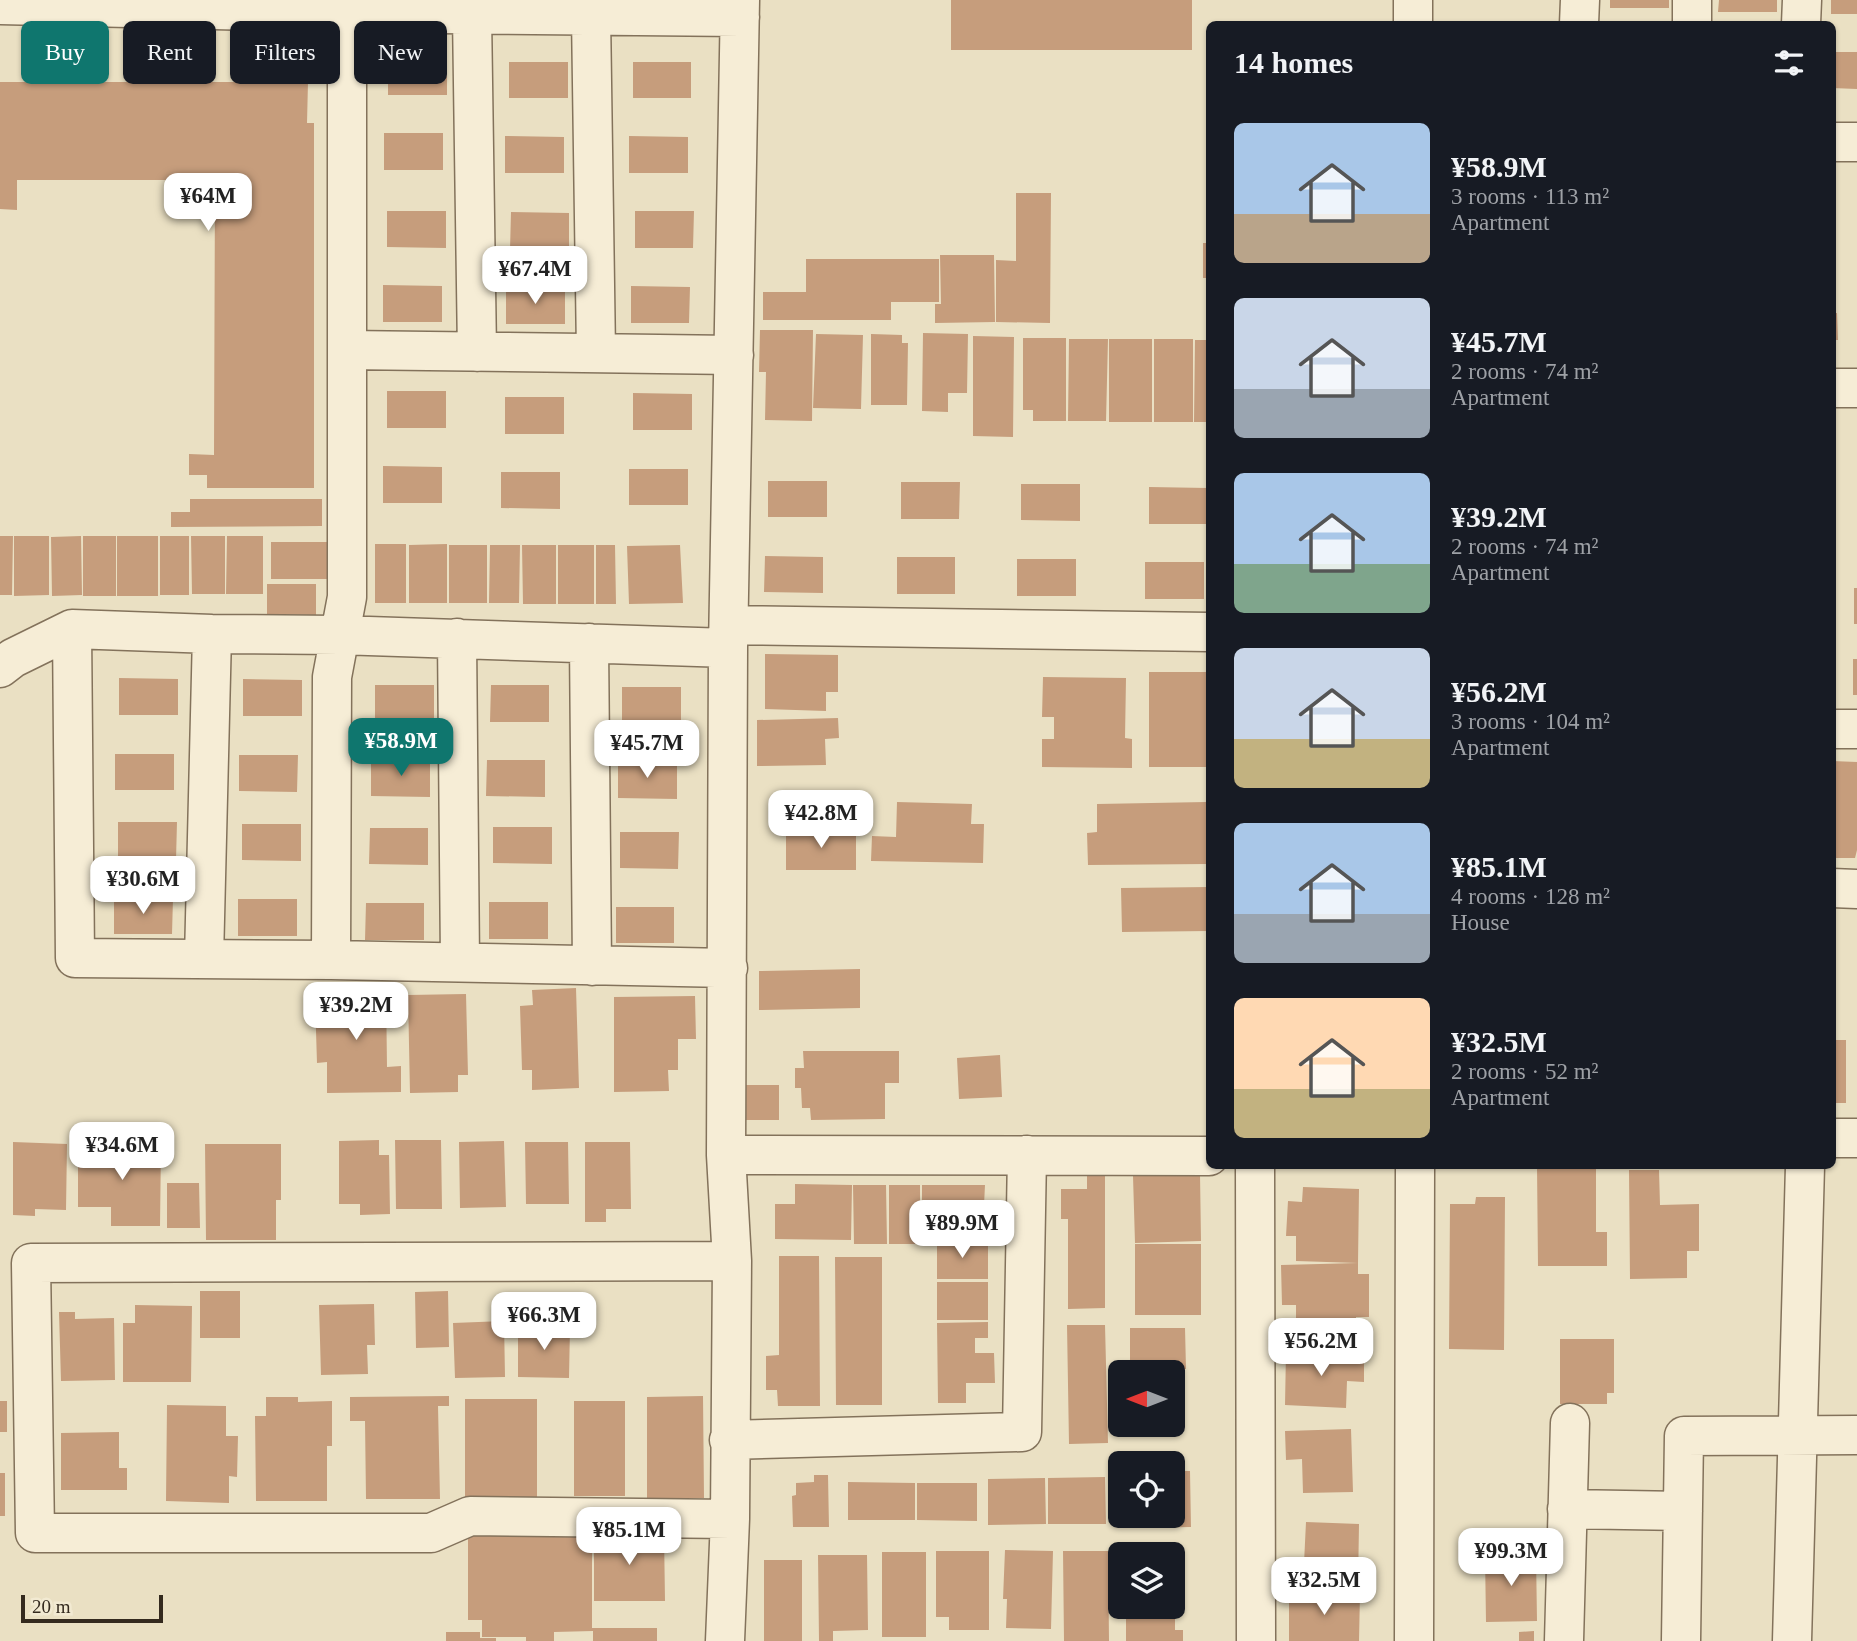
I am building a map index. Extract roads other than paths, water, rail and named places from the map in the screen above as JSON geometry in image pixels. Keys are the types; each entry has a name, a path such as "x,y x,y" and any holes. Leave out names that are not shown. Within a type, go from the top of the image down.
{"street":[{"path":"1413,0 1413,21"},
{"path":"1579,21 1580,0"},
{"path":"1692,0 1692,21"},
{"path":"1801,21 1802,0"},
{"path":"0,5 472,15 591,15 740,9 728,636 726,1155 732,1261 730,1519 725,1641"},
{"path":"331,960 332,677 346,597 346,13"},
{"path":"472,15 477,352"},
{"path":"591,15 596,353"},
{"path":"1836,142 1857,142"},
{"path":"346,350 734,355"},
{"path":"1836,388 1857,388"},
{"path":"0,668 13,658 72,629 589,643 728,636 1206,632"},
{"path":"72,629 75,958 728,968"},
{"path":"204,959 212,634"},
{"path":"457,638 460,962"},
{"path":"589,643 592,965"},
{"path":"1836,729 1857,729"},
{"path":"1836,888 1857,889"},
{"path":"1836,1138 1857,1139"},
{"path":"726,1155 1206,1156"},
{"path":"729,1440 1022,1433 1027,1156"},
{"path":"1255,1169 1256,1641"},
{"path":"1413,1641 1415,1169"},
{"path":"1792,1641 1805,1169"},
{"path":"730,1519 470,1516 431,1533 35,1533 32,1263 732,1261"},
{"path":"1564,1641 1570,1423"},
{"path":"1681,1641 1685,1436 1857,1435"},
{"path":"1567,1509 1683,1510"}]}
